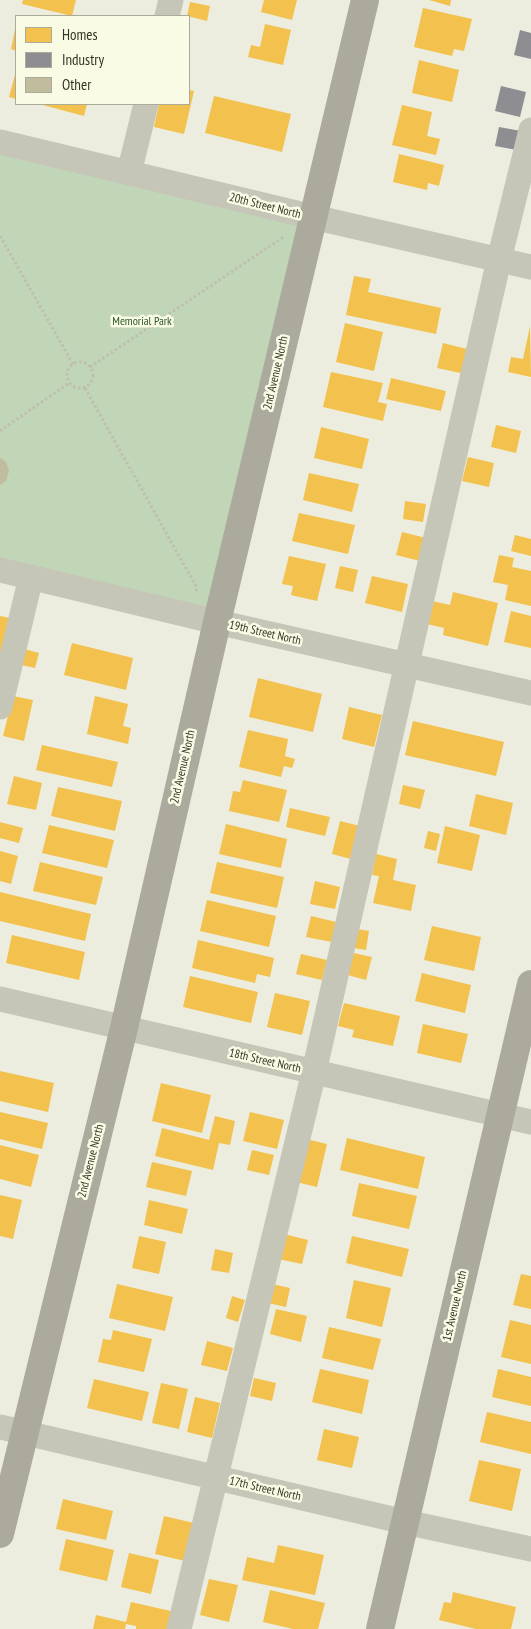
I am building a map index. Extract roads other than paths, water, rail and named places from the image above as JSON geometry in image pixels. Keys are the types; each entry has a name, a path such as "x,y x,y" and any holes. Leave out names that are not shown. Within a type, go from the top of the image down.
{"main road":[{"name":"2nd Avenue North","path":"0,1534 12,1430 124,1028 217,622 365,0"},
{"name":"1st Avenue North","path":"380,1629 531,984"}],"street":[{"path":"167,15 171,0"},
{"path":"129,173 146,105"},
{"path":"179,1629 314,1072 499,260 531,130"},
{"name":"20th Street North","path":"0,142 531,267"},
{"name":"19th Street North","path":"0,570 217,622 531,693"},
{"path":"0,707 31,577"},
{"name":"18th Street North","path":"0,999 531,1122"},
{"name":"17th Street North","path":"12,1430 405,1522 531,1549"}],"park label":[{"name":"Memorial Park","path":"142,322"}]}
